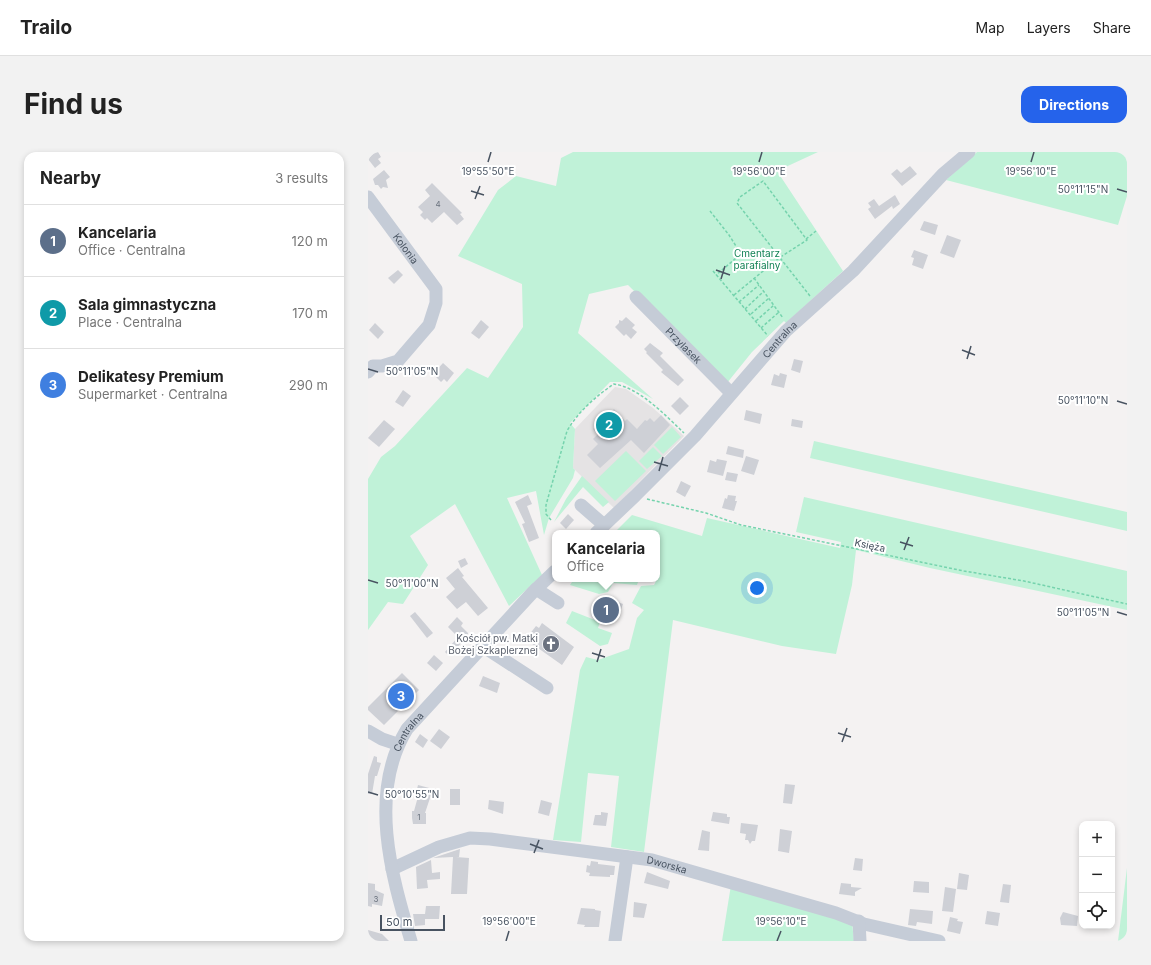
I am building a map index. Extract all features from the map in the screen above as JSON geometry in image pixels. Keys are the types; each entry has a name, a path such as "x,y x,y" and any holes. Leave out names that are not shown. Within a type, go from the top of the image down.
{"street":[{"name":"Centralna","path":"600,529 691,439 786,331 853,271 943,174 969,152"},
{"name":"Kolonia","path":"368,198 436,289 436,303 429,325 398,361 382,366 373,366 368,372"},
{"name":"Przylasek","path":"636,297 731,393"},
{"path":"581,505 600,529"},
{"name":"Centralna","path":"411,941 386,844 382,799 389,768 397,744 406,729 484,647 536,589 552,574"},
{"path":"536,589 558,603"},
{"path":"484,647 547,688"},
{"path":"368,731 382,739 397,744"},
{"name":"Dworska","path":"392,869 439,847 470,838 652,860 735,883 858,921 939,941"},
{"path":"615,941 627,857"},
{"path":"858,921 860,941"}],"path":[{"path":"806,239 763,180 740,197 737,203 779,258 813,299"},
{"path":"710,211 729,235 741,254 716,274"},
{"path":"734,296 779,258 807,240 806,239 816,231"},
{"path":"713,271 768,336"},
{"path":"754,278 784,319"},
{"path":"740,302 759,285"},
{"path":"745,309 764,291"},
{"path":"750,315 769,298"},
{"path":"756,321 774,305"},
{"path":"761,328 779,312"},
{"path":"551,520 546,514 546,505 567,431 571,424 604,390 614,384 625,385 656,407 691,439"},
{"name":"Księża","path":"635,496 706,513 746,527 964,571 1024,581 1127,604"}],"shaded area":[{"path":"615,387 626,389 653,408 684,436 614,508 573,468 575,429"}],"green space":[{"name":"Cmentarz parafialny","path":"573,152 818,152 777,171 843,271 786,323 784,321 752,352 727,383 628,285 589,294 578,333 653,399 622,382 610,382 570,423 575,429 573,468 575,470 573,478 549,518 544,535 536,491 507,498 542,575 509,606 455,504 410,536 428,565 403,604 388,602 368,630 368,479 381,457 395,446 467,368 488,378 523,327 522,284 458,256 498,190 516,176 556,186 561,158"},
{"path":"977,152 1127,152 1127,196 1118,225 946,180"},
{"path":"672,427 681,437 663,454 654,445"},
{"path":"814,441 1127,512 1127,531 810,458"},
{"path":"653,447 662,456 647,469 639,461"},
{"path":"626,451 646,471 615,501 595,481"},
{"path":"582,476 609,502 603,507 583,487 554,522 566,499"},
{"path":"804,497 1127,571 1127,610 930,568 856,550 852,585 836,654 782,646 673,620 644,852 611,847 619,776 588,773 581,842 553,840 580,670 586,657 598,660 629,649 637,618 644,610 632,603 641,586 654,585 656,582 660,582 660,530 617,530 632,515 702,536 707,518 840,548 841,542 796,532"},
{"path":"572,582 638,582 637,585 613,583 608,592 599,594 570,585"},
{"path":"572,611 600,622 598,628 612,633 608,644 600,646 566,623"},
{"path":"1127,868 1127,941 1118,941"},
{"path":"731,885 852,922 854,941 722,941"}],"building":[{"path":"375,152 378,152 381,157 378,159 381,163 375,168 368,159"},
{"path":"910,166 917,174 902,186 891,174 897,169 901,173"},
{"path":"384,170 390,177 386,180 388,188 383,187 381,189 378,185 375,185 373,179"},
{"path":"432,183 462,213 460,214 464,219 457,225 444,212 432,223 427,218 425,220 420,215 423,212 418,207 430,196 425,190"},
{"path":"895,195 900,204 893,209 892,206 875,219 868,209 871,207 868,203 874,199 879,206"},
{"path":"924,221 938,225 935,235 920,230"},
{"path":"947,235 961,240 954,258 940,253"},
{"path":"914,250 928,255 923,269 912,265 914,258 911,257"},
{"path":"398,270 403,275 394,284 388,278"},
{"path":"626,317 635,325 632,328 637,332 631,339 626,334 624,336 615,327 619,323 619,320 622,321"},
{"path":"481,320 489,327 479,339 471,333"},
{"path":"375,323 384,332 378,339 369,330"},
{"path":"650,343 663,353 660,356 684,380 678,386 661,372 663,370 646,353 647,352 644,349"},
{"path":"794,359 803,361 800,373 791,370"},
{"path":"443,363 454,373 447,382 444,379 441,382 433,374"},
{"path":"780,373 787,375 784,388 771,385 774,374 779,376"},
{"path":"403,390 411,396 403,407 395,402"},
{"path":"680,397 689,406 680,415 671,406"},
{"path":"614,409 625,421 627,419 637,429 645,420 647,421 650,418 654,422 661,415 670,425 644,453 631,440 600,468 587,455 598,444 593,439 598,434 593,429"},
{"path":"746,410 762,414 760,424 744,420"},
{"path":"792,419 803,421 802,428 791,426"},
{"path":"384,420 395,429 379,447 368,438"},
{"path":"728,446 744,450 743,458 726,454"},
{"path":"746,456 759,460 754,475 741,471"},
{"path":"717,459 727,461 723,476 707,472 710,460 716,462"},
{"path":"727,472 738,474 736,482 725,480"},
{"path":"681,481 691,486 685,497 676,492"},
{"path":"528,495 532,504 527,506 539,538 529,542 522,524 525,523 515,502"},
{"path":"728,495 736,496 735,501 737,501 734,511 722,508 725,498 727,499"},
{"path":"568,514 574,520 566,529 560,523"},
{"path":"465,558 468,564 461,568 458,561"},
{"path":"458,568 464,576 462,577 488,608 478,616 466,602 457,609 446,597 455,589 446,578"},
{"path":"605,597 623,604 618,618 600,611"},
{"path":"415,612 433,633 427,638 410,616"},
{"path":"457,617 463,623 461,626 468,633 468,636 449,656 445,652 458,637 448,627"},
{"name":"Kościół pw. Matki Bożej Szkaplerznej","path":"542,623 574,647 562,665 528,641 532,637 529,635 536,626 539,628"},
{"path":"434,655 443,663 436,671 427,663"},
{"path":"402,673 419,690 384,725 368,710 368,707"},
{"path":"483,676 500,683 497,693 479,686"},
{"path":"439,729 450,737 441,749 430,741"},
{"path":"420,734 428,740 423,748 415,742"},
{"path":"374,756 377,757 377,762 381,763 377,776 375,776 372,794 368,794 368,774"},
{"path":"785,784 795,785 792,804 783,803"},
{"path":"418,785 433,789 425,813 426,824 413,824 412,811 414,811 419,793 416,793"},
{"path":"450,789 460,789 460,805 450,805"},
{"path":"489,800 504,802 503,814 488,809"},
{"path":"541,800 552,803 549,816 538,813"},
{"path":"601,812 608,813 606,826 593,825 595,815 601,815"},
{"path":"713,812 727,814 727,817 730,817 729,824 711,821"},
{"path":"741,823 758,825 755,841 752,841 750,844 748,840 745,840 746,834 740,833"},
{"path":"780,829 792,831 789,853 778,851"},
{"path":"702,830 710,832 709,851 698,850"},
{"path":"460,849 459,857 456,857 469,858 467,894 451,894 453,857 433,858"},
{"path":"855,858 863,859 862,871 853,870"},
{"path":"431,860 432,873 440,872 440,879 427,880 428,888 417,889 416,867"},
{"path":"591,861 598,862 598,864 615,866 614,875 610,875 610,877 589,876 590,873 586,872 587,865 590,866"},
{"path":"647,872 670,881 668,889 644,883"},
{"path":"959,873 969,875 967,890 957,889"},
{"path":"914,881 929,882 929,893 913,892"},
{"path":"368,883 375,884 375,890 384,894 382,906 372,904 372,907 368,906"},
{"path":"841,883 851,884 851,887 862,888 855,892 855,896 839,894"},
{"path":"1003,884 1011,885 1009,903 1000,902"},
{"path":"945,887 956,889 953,912 942,911"},
{"path":"634,902 647,904 644,918 633,917"},
{"path":"426,906 440,906 439,919 425,919 425,925 415,926 413,914 425,914"},
{"path":"581,908 601,911 599,927 584,927 585,925 577,924"},
{"path":"910,909 933,911 932,924 917,922 916,926 908,925"},
{"path":"987,911 1000,913 998,926 985,924"},
{"path":"1063,912 1078,916 1077,926 1061,925 1060,918"},
{"path":"950,917 958,919 957,921 963,922 960,934 947,931"},
{"path":"368,930 382,934 389,941 368,941"}],"place":[{"name":"Sala gimnastyczna","path":"609,425"},
{"name":"Kancelaria","path":"606,610"},
{"name":"Kościół pw. Matki Bożej Szkaplerznej","path":"551,644"},
{"name":"Delikatesy Premium","path":"401,696"}]}
